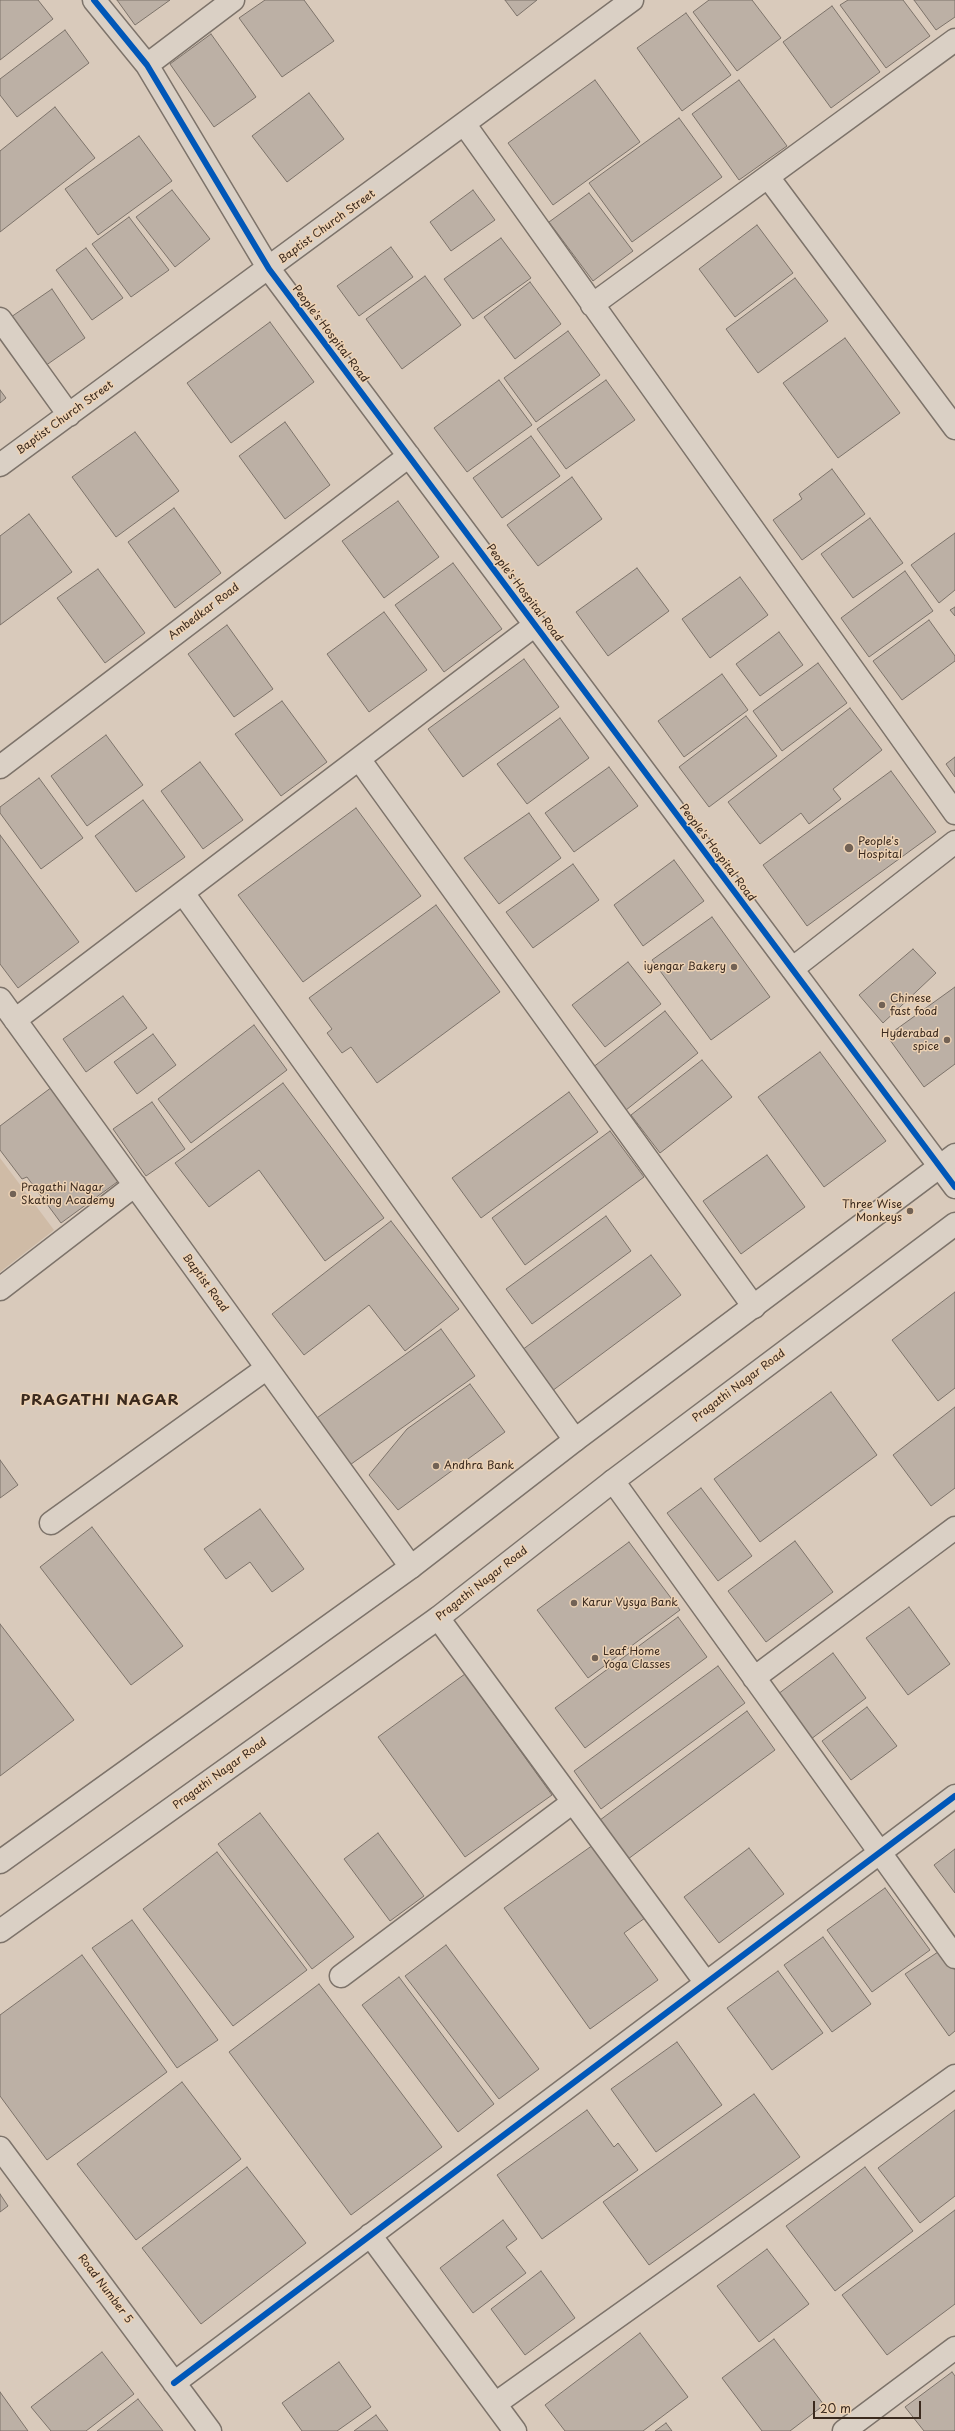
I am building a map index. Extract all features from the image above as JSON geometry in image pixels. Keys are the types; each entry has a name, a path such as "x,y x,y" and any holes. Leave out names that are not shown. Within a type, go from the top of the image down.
{"street":[{"name":"People's Hospital Road","path":"94,0 147,65 269,269 792,969 948,1161 955,1187"},
{"path":"147,65 233,0"},
{"name":"Baptist Church Street","path":"0,465 269,269 632,0"},
{"path":"592,305 955,40"},
{"path":"465,124 592,305 955,813"},
{"path":"768,177 955,428"},
{"path":"0,319 70,415"},
{"name":"Ambedkar Road","path":"0,767 409,456"},
{"path":"15,1020 535,625"},
{"path":"359,759 754,1307"},
{"path":"792,969 955,842"},
{"path":"183,893 576,1440"},
{"name":"Baptist Road","path":"0,999 410,1567"},
{"path":"0,1862 410,1567 576,1440 948,1161"},
{"path":"0,1289 135,1185"},
{"name":"Pragathi Nagar Road","path":"0,1931 438,1618 613,1481 955,1224"},
{"path":"51,1523 267,1368"},
{"path":"613,1481 955,1957"},
{"path":"754,1678 953,1532"},
{"path":"438,1618 706,1983"},
{"path":"174,2383 955,1796"},
{"path":"341,1976 573,1802"},
{"path":"495,2404 955,2076"},
{"name":"Road Number 5","path":"0,2148 210,2431"},
{"path":"370,2235 515,2431"},
{"path":"844,2431 955,2348"}],"shaded area":[{"name":"Pragathi Nagar Skating Academy","path":"0,1158 54,1230 0,1272"}],"building":[{"path":"0,0 38,0 53,19 0,60"},
{"path":"117,0 170,0 135,25"},
{"path":"265,0 304,0 334,41 282,77 239,18"},
{"path":"505,0 537,0 517,16"},
{"path":"709,0 752,0 781,38 737,71 693,12"},
{"path":"848,0 903,0 930,36 886,68 840,5"},
{"path":"914,0 955,0 955,17 936,30"},
{"path":"832,6 880,72 831,108 783,42"},
{"path":"686,13 731,75 682,111 637,48"},
{"path":"65,30 89,63 17,117 0,95 0,79"},
{"path":"211,34 256,97 214,127 170,64"},
{"path":"595,80 640,142 553,205 508,143"},
{"path":"739,80 787,146 739,180 692,114"},
{"path":"309,93 344,139 287,182 252,136"},
{"path":"55,107 95,158 0,232 0,151"},
{"path":"679,118 722,177 632,242 589,183"},
{"path":"139,136 172,181 98,235 65,189"},
{"path":"172,190 210,239 175,267 136,217"},
{"path":"473,190 495,220 451,251 430,222"},
{"path":"589,193 633,251 593,281 549,222"},
{"path":"129,217 169,270 131,297 92,244"},
{"path":"757,225 793,273 735,317 699,269"},
{"path":"501,238 531,278 473,319 444,279"},
{"path":"391,247 413,277 359,316 337,286"},
{"path":"86,248 123,298 92,320 56,270"},
{"path":"425,276 461,325 402,369 366,319"},
{"path":"795,278 828,321 758,373 726,329"},
{"path":"530,282 561,324 515,359 484,317"},
{"path":"52,289 85,338 45,366 11,317"},
{"path":"270,322 314,382 231,443 187,383"},
{"path":"568,331 600,375 536,422 504,378"},
{"path":"845,338 900,413 838,458 783,383"},
{"path":"499,380 532,425 467,472 434,428"},
{"path":"606,380 635,420 566,469 537,429"},
{"path":"0,390 6,398 0,403"},
{"path":"285,422 330,485 285,519 239,456"},
{"path":"135,432 179,491 116,537 72,477"},
{"path":"531,436 560,476 502,518 473,478"},
{"path":"832,469 865,514 802,560 773,520 802,499 799,494"},
{"path":"572,477 602,519 538,566 507,525"},
{"path":"398,501 439,557 384,598 342,541"},
{"path":"174,508 221,573 175,608 128,542"},
{"path":"29,514 72,572 0,625 0,536"},
{"path":"870,518 903,563 853,598 821,554"},
{"path":"955,533 955,590 939,603 911,565"},
{"path":"453,563 502,629 444,672 395,605"},
{"path":"637,568 669,611 608,656 576,612"},
{"path":"98,569 145,633 105,663 57,598"},
{"path":"905,571 933,611 869,657 841,618"},
{"path":"740,577 768,615 710,658 682,619"},
{"path":"955,607 955,616 950,610"},
{"path":"384,612 427,670 369,712 327,654"},
{"path":"929,620 955,656 955,661 902,700 873,661"},
{"path":"227,625 273,689 234,717 188,654"},
{"path":"779,632 803,665 760,696 736,664"},
{"path":"524,659 559,707 463,777 428,729"},
{"path":"818,663 847,703 782,751 753,711"},
{"path":"722,674 748,710 684,757 658,721"},
{"path":"282,701 327,762 281,796 235,734"},
{"path":"850,708 882,750 833,789 841,799 809,824 801,813 760,844 728,802"},
{"path":"746,716 777,756 709,807 679,767"},
{"path":"560,718 589,758 527,804 497,764"},
{"path":"106,735 143,785 87,826 51,776"},
{"path":"955,757 955,777 946,764"},
{"path":"200,762 243,820 203,849 161,791"},
{"path":"609,767 638,806 574,852 545,813"},
{"name":"People's Hospital","path":"891,771 936,832 807,926 763,865"},
{"path":"39,778 83,838 41,869 0,813 0,807"},
{"path":"143,800 185,857 136,892 95,836"},
{"path":"356,808 421,896 303,982 238,895"},
{"path":"529,813 561,858 499,904 464,858"},
{"path":"0,835 79,942 18,988 0,964"},
{"path":"674,860 704,901 643,946 614,905"},
{"path":"573,864 599,900 533,948 506,912"},
{"path":"436,905 500,992 377,1083 351,1047 342,1053 327,1033 332,1029 309,998"},
{"path":"712,917 770,997 711,1040 652,960"},
{"path":"913,949 936,973 883,1023 859,995"},
{"path":"628,962 661,1004 605,1047 572,1005"},
{"path":"955,987 955,1064 924,1087 887,1036"},
{"path":"123,996 147,1028 86,1072 63,1039"},
{"path":"665,1011 698,1053 626,1110 592,1068"},
{"path":"254,1025 287,1070 191,1143 158,1099"},
{"path":"153,1034 176,1065 137,1094 114,1062"},
{"path":"820,1052 886,1141 824,1187 758,1097"},
{"path":"702,1060 732,1097 660,1153 631,1115"},
{"path":"283,1083 384,1218 325,1261 259,1170 209,1207 175,1163"},
{"path":"56,1084 124,1177 61,1223 27,1177 22,1179 0,1150 0,1126"},
{"path":"569,1092 598,1132 481,1218 452,1178"},
{"path":"152,1102 185,1149 146,1176 113,1129"},
{"path":"610,1131 644,1177 525,1265 492,1218"},
{"path":"767,1155 805,1207 741,1254 703,1201"},
{"path":"606,1216 631,1251 532,1324 506,1289"},
{"path":"391,1221 459,1309 405,1351 369,1305 304,1355 272,1314"},
{"path":"651,1255 681,1295 552,1391 522,1350"},
{"path":"955,1292 955,1388 938,1401 892,1340"},
{"path":"441,1329 475,1376 347,1467 314,1420"},
{"path":"470,1384 505,1432 398,1510 369,1475 407,1429"},
{"path":"831,1392 877,1455 760,1542 714,1479"},
{"path":"955,1407 955,1488 931,1506 893,1455"},
{"path":"0,1460 18,1485 0,1498"},
{"path":"701,1488 752,1556 718,1581 667,1513"},
{"path":"260,1509 304,1569 272,1592 250,1562 226,1579 204,1549"},
{"path":"92,1527 183,1646 131,1685 40,1567"},
{"path":"795,1541 833,1592 766,1642 728,1591"},
{"path":"629,1542 680,1610 588,1678 537,1610"},
{"path":"909,1607 950,1664 908,1695 866,1638"},
{"path":"678,1617 707,1657 585,1748 555,1708"},
{"path":"0,1624 74,1720 0,1776"},
{"path":"833,1653 866,1698 807,1742 774,1697"},
{"path":"718,1666 745,1703 601,1809 574,1771"},
{"path":"465,1674 552,1795 465,1857 378,1737"},
{"path":"867,1707 897,1746 851,1780 822,1741"},
{"path":"747,1711 775,1750 624,1862 596,1823"},
{"path":"260,1813 354,1937 312,1969 218,1844"},
{"path":"378,1833 424,1896 390,1921 344,1859"},
{"path":"593,1845 645,1918 624,1933 658,1980 590,2029 504,1908"},
{"path":"749,1848 784,1894 719,1943 684,1897"},
{"path":"955,1849 955,1893 934,1865"},
{"path":"217,1852 307,1970 233,2026 143,1909"},
{"path":"885,1888 930,1950 872,1992 827,1930"},
{"path":"132,1920 218,2040 177,2068 92,1948"},
{"path":"823,1937 871,2004 832,2032 784,1965"},
{"path":"446,1945 539,2069 499,2099 405,1976"},
{"path":"941,1950 955,1970 955,2031 949,2036 905,1974"},
{"path":"82,1955 167,2072 47,2160 0,2096 0,2015"},
{"path":"778,1971 823,2033 772,2070 727,2008"},
{"path":"399,1977 494,2104 458,2132 362,2005"},
{"path":"319,1984 442,2147 351,2215 229,2052"},
{"path":"677,2042 722,2105 656,2152 611,2089"},
{"path":"182,2082 241,2159 136,2240 77,2164"},
{"path":"754,2094 800,2157 649,2265 603,2202"},
{"path":"587,2110 614,2147 618,2143 638,2170 542,2239 497,2175"},
{"path":"955,2110 955,2196 920,2223 878,2168"},
{"path":"247,2167 306,2243 201,2324 142,2248"},
{"path":"865,2167 913,2231 835,2291 786,2226"},
{"path":"0,2194 8,2206 0,2212"},
{"path":"955,2210 955,2304 887,2355 842,2295"},
{"path":"503,2220 517,2239 506,2247 526,2273 473,2313 440,2268"},
{"path":"767,2249 809,2304 759,2342 717,2286"},
{"path":"541,2271 575,2318 525,2355 491,2309"},
{"path":"640,2333 688,2397 643,2431 565,2431 545,2405"},
{"path":"774,2339 824,2405 790,2431 762,2431 722,2378"},
{"path":"102,2352 134,2394 86,2431 51,2431 31,2407"},
{"path":"339,2362 371,2407 337,2431 302,2431 282,2403"},
{"path":"952,2372 955,2376 955,2431 924,2431 905,2407"},
{"path":"0,2392 28,2431 0,2431"},
{"path":"138,2399 163,2431 97,2431"},
{"path":"376,2415 388,2431 354,2431"},
{"path":"666,2423 672,2431 655,2431"}],"cycle path":[{"path":"94,0 147,65 269,269 955,1187"},
{"path":"174,2383 955,1796"}],"place":[{"name":"People's Hospital","path":"849,848"},
{"name":"iyengar Bakery","path":"734,967"},
{"name":"Chinese fast food","path":"882,1005"},
{"name":"Hyderabad spice","path":"947,1040"},
{"name":"Pragathi Nagar Skating Academy","path":"13,1194"},
{"name":"Three Wise Monkeys","path":"910,1211"},
{"name":"Andhra Bank","path":"436,1466"},
{"name":"Karur Vysya Bank","path":"574,1603"},
{"name":"Leaf Home Yoga Classes","path":"595,1658"}],"district":[{"name":"PRAGATHI NAGAR","path":"100,1401"}]}
